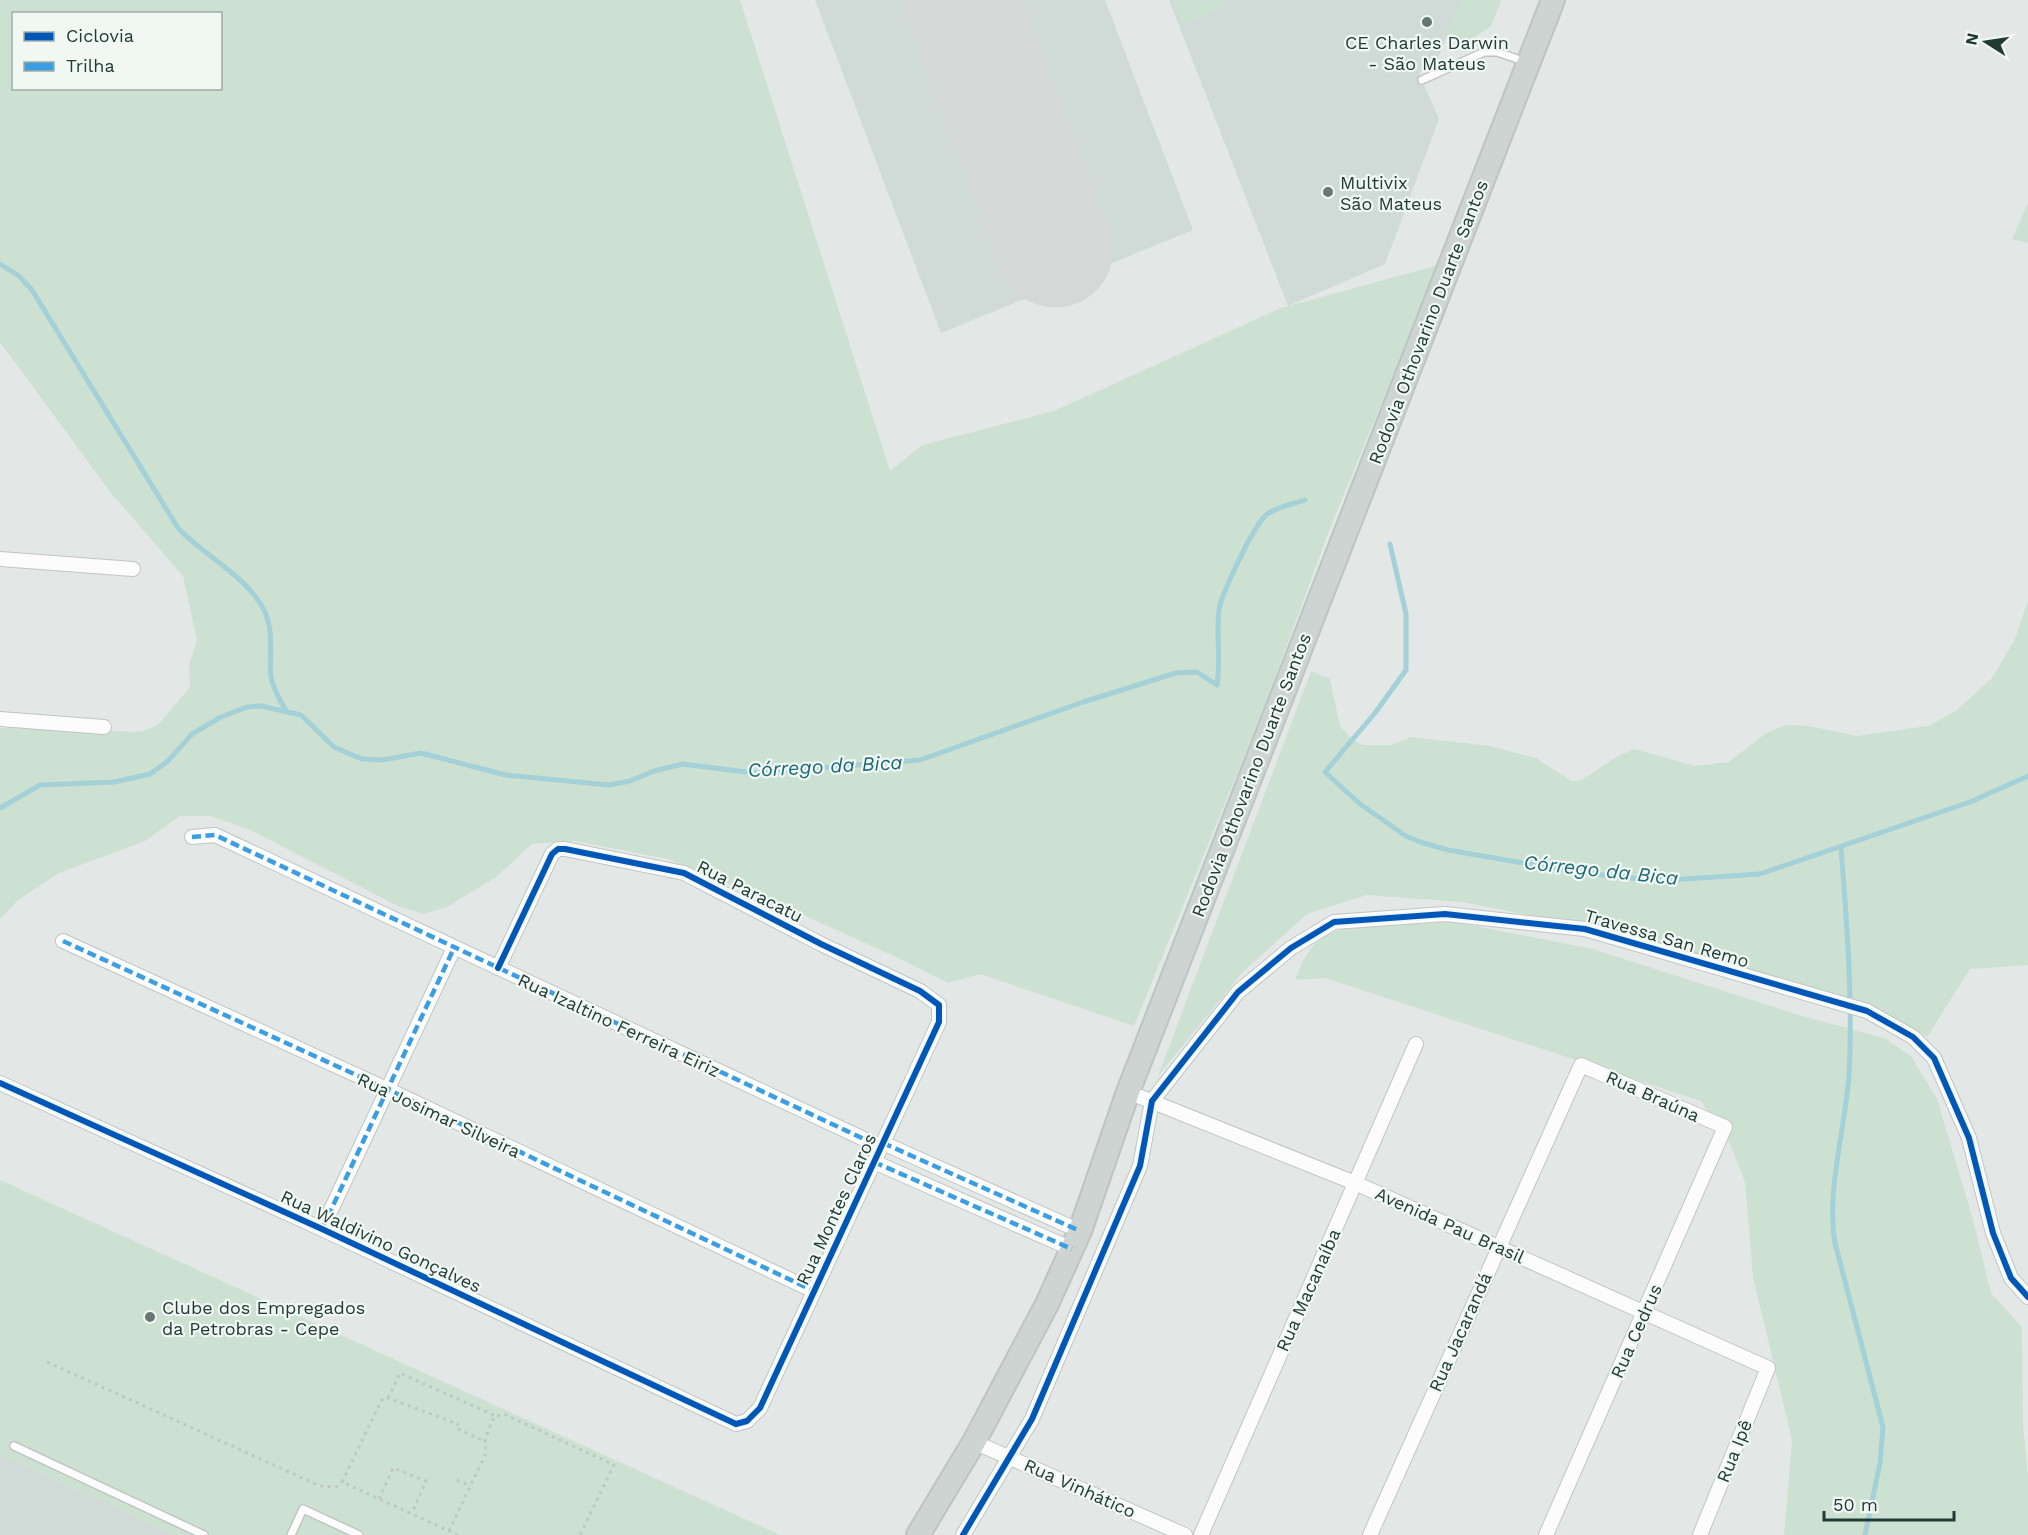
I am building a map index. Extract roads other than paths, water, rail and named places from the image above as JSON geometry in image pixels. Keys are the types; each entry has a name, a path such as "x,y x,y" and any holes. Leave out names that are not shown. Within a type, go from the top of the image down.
{"main road":[{"name":"Rodovia Othovarino Duarte Santos","path":"918,1535 974,1442 1047,1304 1076,1240 1128,1092 1553,0"}],"street":[{"path":"0,559 133,569"},
{"path":"0,719 104,727"},
{"name":"Rua Izaltino Ferreira Eiriz","path":"192,837 215,835 882,1145 1076,1240"},
{"name":"Rua Paracatu","path":"498,968 552,854 558,849 565,849 684,873 821,944 920,991 939,1005"},
{"name":"Travessa San Remo","path":"1152,1101 1238,992 1291,948 1334,922 1445,914 1585,928 1867,1011 1913,1037 1934,1058 1969,1138 1993,1233 2011,1278 2028,1298"},
{"name":"Rua Josimar Silveira","path":"63,941 388,1090 814,1291"},
{"path":"322,1229 454,948"},
{"name":"Rua Montes Claros","path":"747,1421 760,1408 939,1022 939,1005"},
{"name":"Rua Macanaíba","path":"1201,1535 1416,1044"},
{"name":"Rua Braúna","path":"1581,1065 1725,1127"},
{"name":"Rua Jacarandá","path":"1370,1535 1581,1065"},
{"name":"Rua Waldivino Gonçalves","path":"0,1083 322,1229 736,1424 747,1421"},
{"name":"Avenida Pau Brasil","path":"1128,1092 1355,1183 1768,1368"},
{"path":"963,1535 1032,1419 1140,1166 1152,1101"},
{"name":"Rua Cedrus","path":"1546,1535 1725,1127"},
{"path":"874,1162 1076,1240"},
{"name":"Rua Ipê","path":"1700,1535 1768,1368"},
{"name":"Rua Vinhático","path":"974,1442 1185,1535"}],"lane":[{"path":"1422,80 1484,52 1497,52 1529,63"},
{"path":"14,1446 204,1535"},
{"path":"291,1535 303,1509 359,1535"}],"waterway":[{"path":"0,264 19,276 32,290 178,528 237,577 257,599 268,620 272,681 286,711"},
{"name":"Córrego da Bica","path":"0,808 40,785 114,782 150,774 167,762 192,734 221,717 247,707 261,706 301,715 334,747 362,759 382,760 421,753 506,775 609,785 630,781 654,771 682,764 755,773 920,760 1083,702 1176,673 1197,672 1217,685 1219,610 1239,561 1266,515 1305,500"},
{"name":"Córrego da Bica","path":"1390,544 1406,614 1406,670 1375,713 1325,772 1360,804 1406,836 1420,842 1448,850 1563,870 1627,878 1669,880 1760,874 1970,802 2028,776"},
{"path":"1841,848 1849,962 1850,1048 1847,1096 1834,1182 1833,1224 1835,1243 1883,1427 1880,1463 1865,1535"}],"place":[{"name":"CE Charles Darwin - São Mateus","path":"1427,22"},
{"name":"Multivix São Mateus","path":"1328,192"},
{"name":"Clube dos Empregados da Petrobras - Cepe","path":"150,1317"}]}
